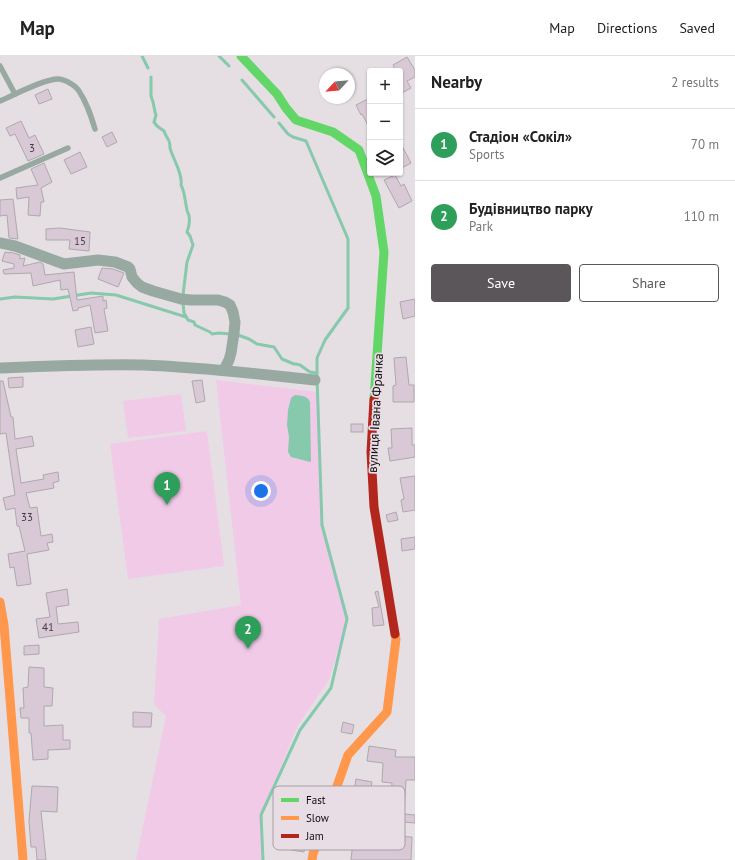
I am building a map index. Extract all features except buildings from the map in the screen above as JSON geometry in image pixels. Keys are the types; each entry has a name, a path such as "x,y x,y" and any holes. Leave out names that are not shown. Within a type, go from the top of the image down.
{"street":[{"name":"вулиця Івана Франка","path":"241,56 277,94 296,120 332,132 359,150 376,196 384,252 371,452 374,507 396,639 387,712 348,755 337,786"},
{"path":"0,243 15,246 64,264 98,260 116,262 128,267 132,277 142,287 186,299 218,300 225,302 230,305 235,322 231,353 224,370"},
{"path":"0,368 137,365 224,370 316,380"},
{"path":"0,602 4,625 23,860"},
{"name":"вулиця Івана Франка","path":"312,860 314,850"}],"lane":[{"path":"0,66 15,94"},
{"path":"0,101 52,79 61,79 73,85 78,90 87,106 95,129"},
{"path":"0,178 68,148"}],"shaded area":[{"path":"216,380 318,392 323,523 348,617 329,680 298,725 262,812 264,860 136,860 166,716 154,704 159,619 241,605"},
{"path":"181,394 186,431 128,438 123,401"},
{"path":"295,395 306,397 310,402 310,462 291,457 288,452 288,410 291,398"},
{"path":"207,431 224,566 128,579 110,444"}],"waterway":[{"path":"142,56 148,68"},
{"path":"219,56 229,66"},
{"path":"151,77 151,96 156,115 154,122 164,131 169,141 170,148 181,176 181,185 189,215 187,232 193,245 187,262 183,295"},
{"path":"242,80 274,117"},
{"path":"274,786 300,730 331,688 347,619 322,525 317,358 325,340 348,308 348,239 306,141 288,134 279,123"},
{"path":"0,299 15,297 53,299 91,293 116,295 186,317"},
{"path":"183,303 184,313 188,320 194,322 195,325 212,334 230,334"},
{"path":"238,335 257,344 274,347 282,359 300,365 310,372 317,373"},
{"path":"263,860 261,815 273,789"}],"traffic: fast":[{"path":"241,56 277,94 296,120 333,132 359,150 376,196 384,252 374,399"}],"traffic: slow":[{"path":"0,602 4,625 23,860"},
{"path":"337,786 348,755 387,712 396,639 395,634"},
{"path":"312,860 314,850"}],"traffic: jam":[{"path":"374,399 371,452 374,507 395,634"}],"place":[{"name":"Стадіон «Сокіл»","path":"167,505"},
{"name":"Будівництво парку","path":"248,649"}]}
